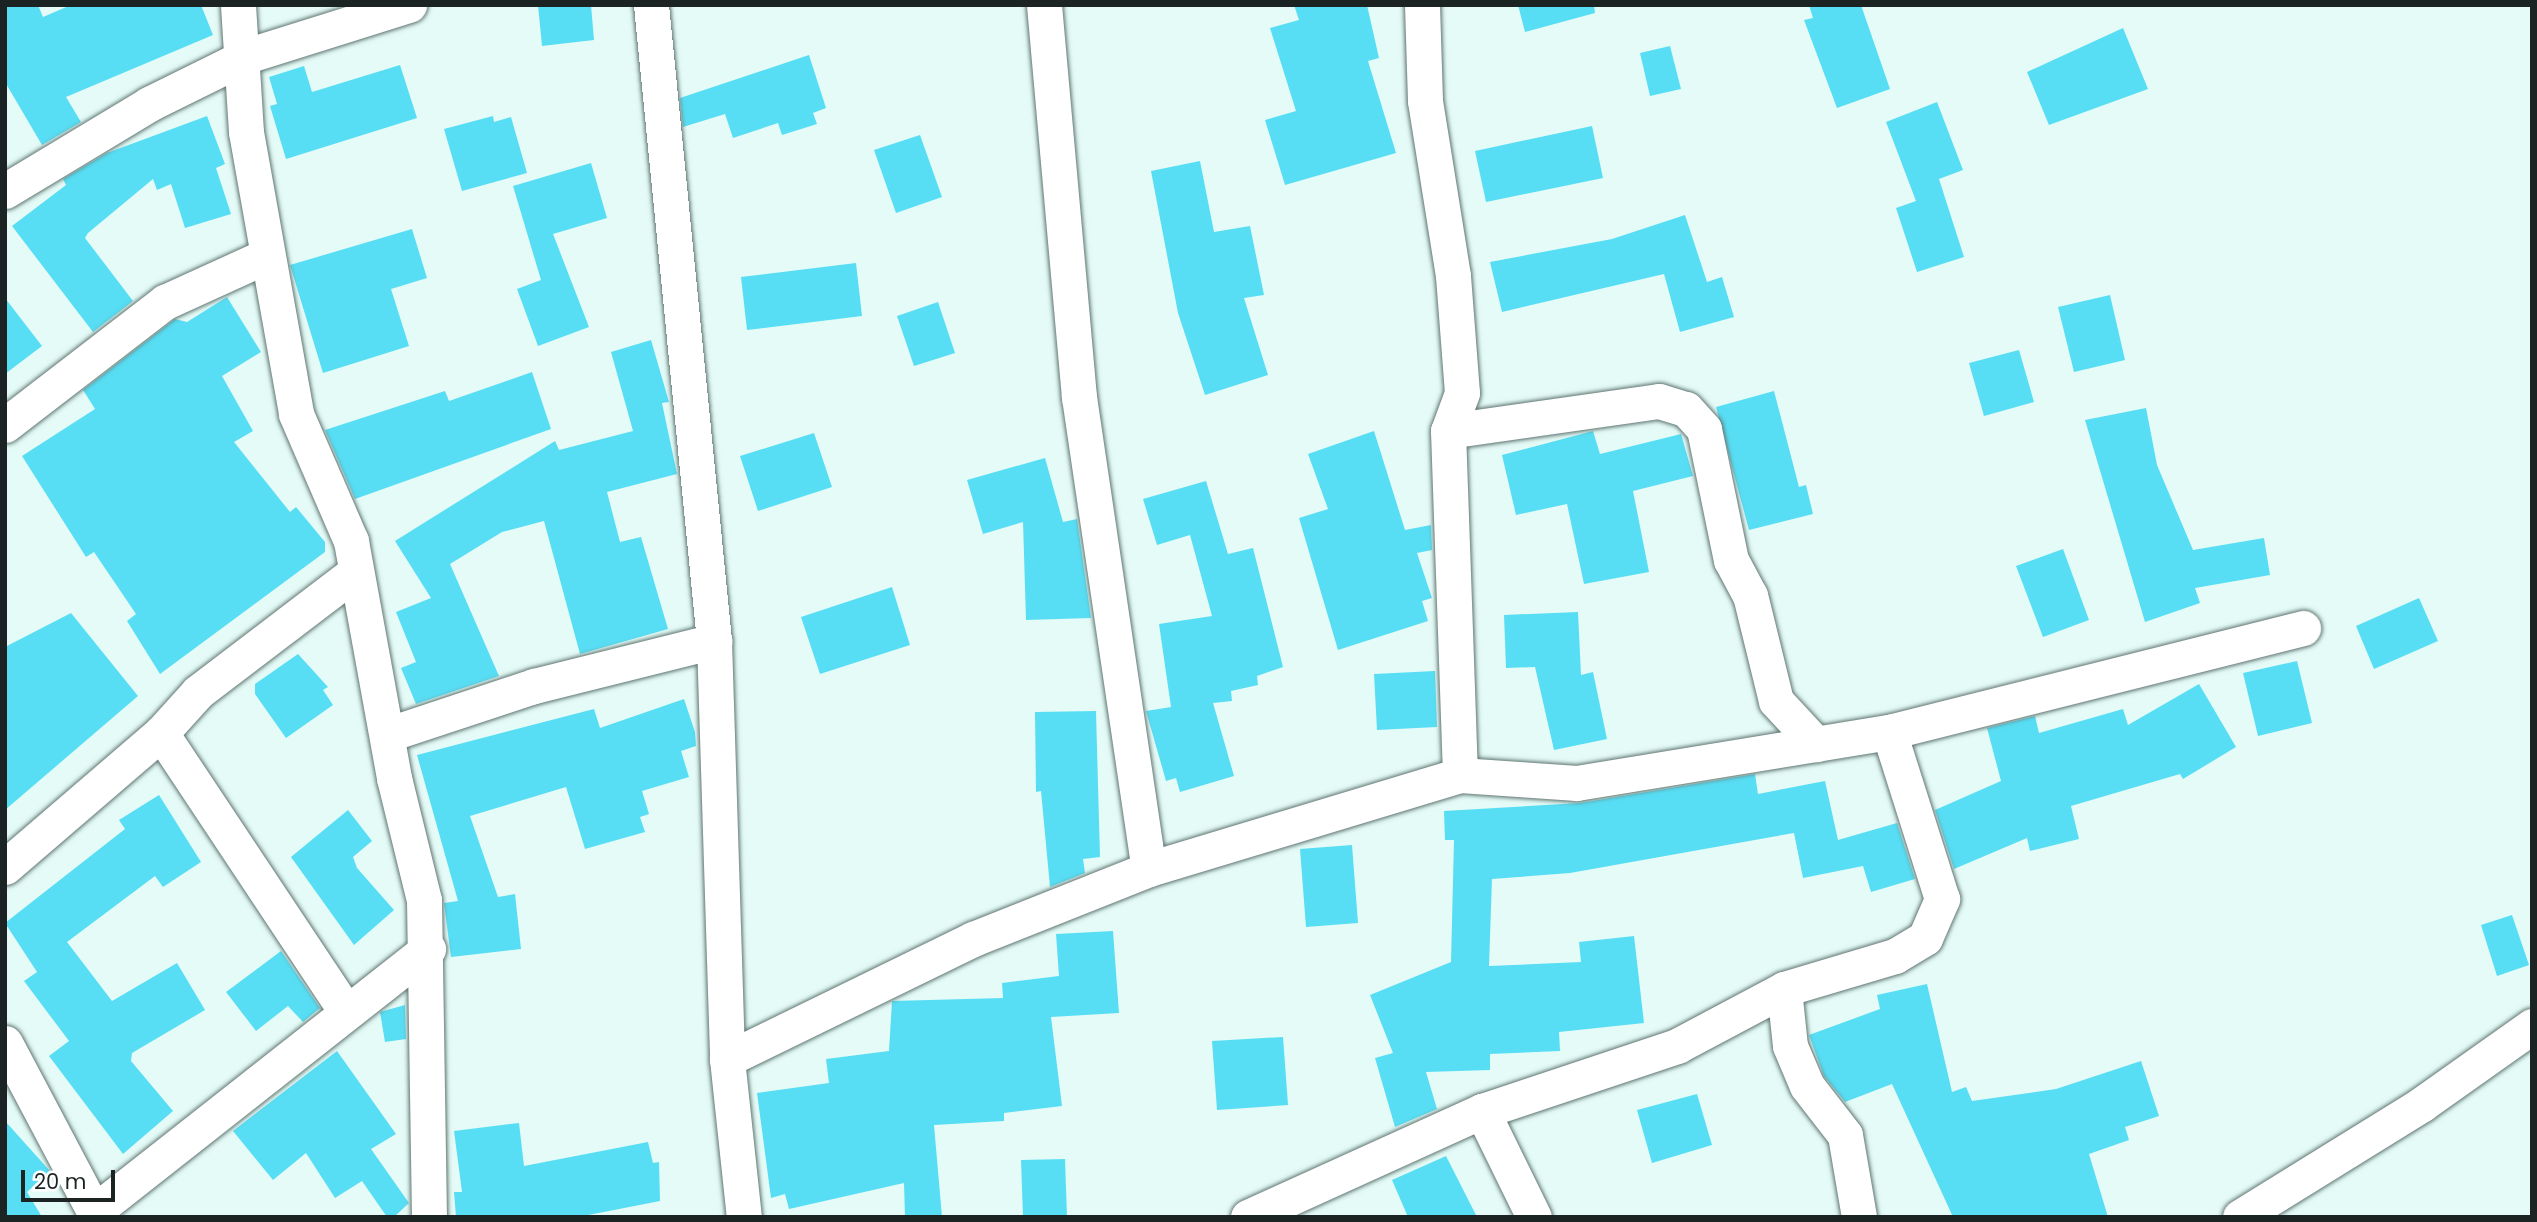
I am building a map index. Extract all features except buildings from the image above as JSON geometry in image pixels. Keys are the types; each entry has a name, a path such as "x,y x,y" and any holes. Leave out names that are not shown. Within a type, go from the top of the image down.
{"street":[{"path":"238,5 246,56 246,132 296,414 351,541 353,574 389,734 428,949 429,1217"},
{"path":"5,191 149,104 246,56 409,5"},
{"path":"651,5 714,641 727,1059 744,1217"},
{"path":"1044,5 1079,397 1149,869"},
{"path":"1422,5 1425,102 1460,341 1462,393 1448,432 1460,775"},
{"path":"5,425 165,302 266,256"},
{"path":"1448,432 1659,401 1686,409 1704,429 1731,560 1750,595 1776,701 1816,744"},
{"path":"5,867 161,733 198,692 353,574"},
{"path":"727,1059 973,939 1149,869 1460,775 1577,783 1889,732 2303,628"},
{"path":"389,734 534,686 714,641"},
{"path":"1248,1217 1482,1111 1676,1046 1784,989 1895,956 1925,938 1937,918 1942,899 1889,732"},
{"path":"161,733 346,1011"},
{"path":"7,1051 96,1214 346,1011 428,949"},
{"path":"1784,989 1790,1046 1807,1086 1845,1135 1859,1217"},
{"path":"2239,1217 2422,1104 2532,1026"},
{"path":"1482,1111 1534,1217"}]}
